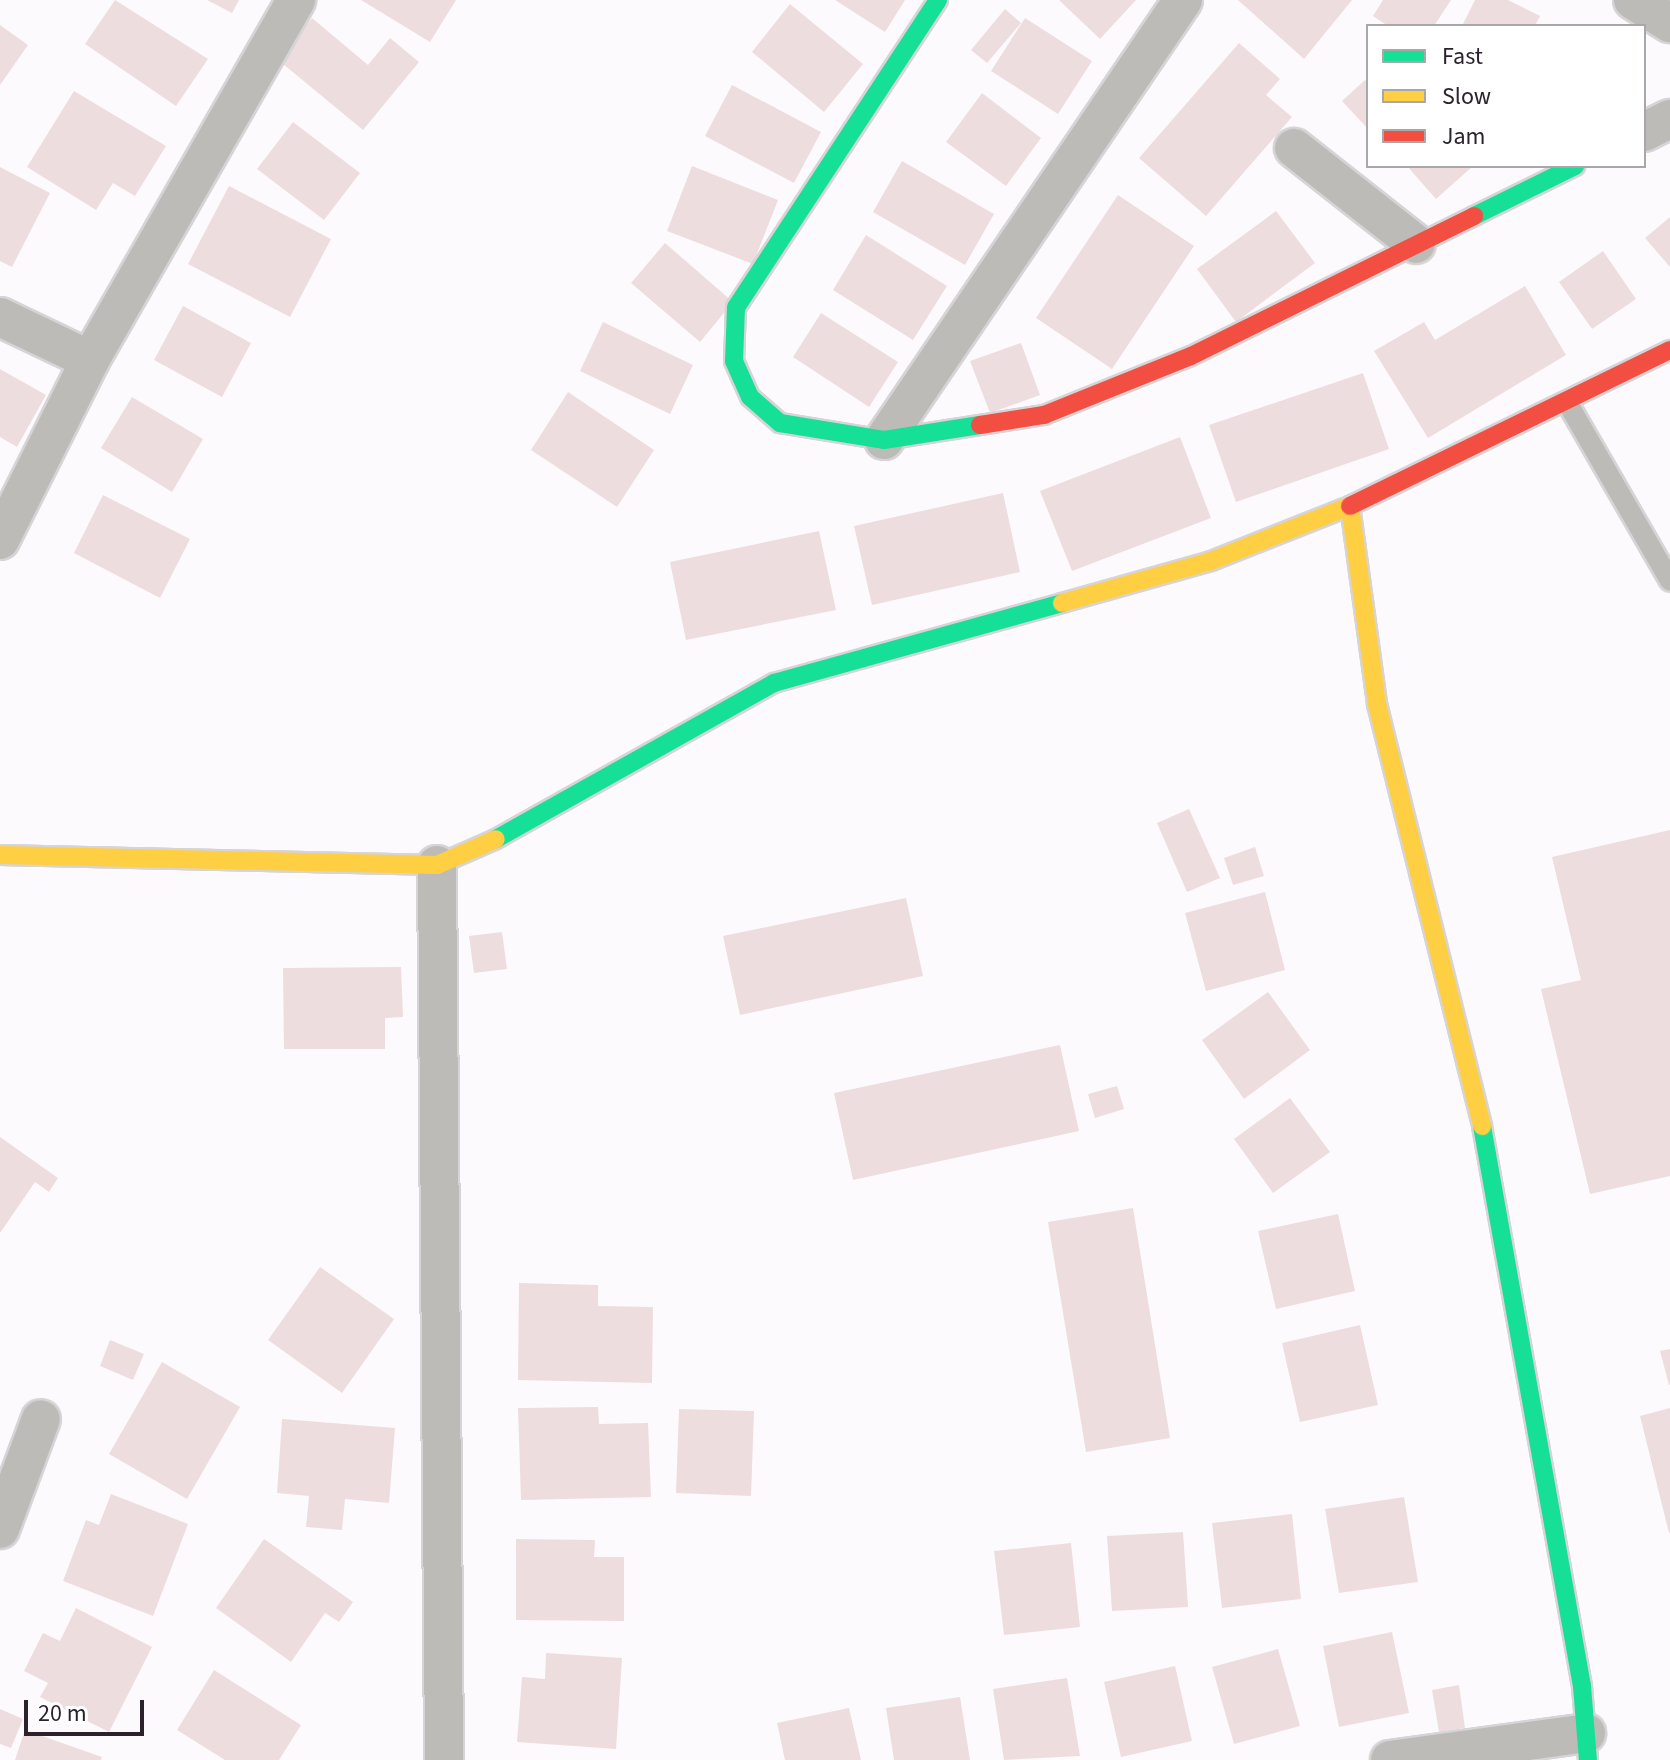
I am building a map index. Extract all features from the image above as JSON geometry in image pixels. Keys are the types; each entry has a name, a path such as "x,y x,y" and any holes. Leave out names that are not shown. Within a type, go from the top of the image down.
{"street":[{"path":"0,540 90,360 296,0"},
{"path":"938,0 736,307 734,361 750,397 780,423 884,440 1044,415 1191,356 1571,168"},
{"path":"884,440 1183,0"},
{"path":"1633,0 1670,23"},
{"path":"1646,131 1670,119"},
{"path":"1294,148 1416,244"},
{"path":"0,317 90,360"},
{"path":"0,855 437,865 546,817 774,683 1211,561 1345,508 1568,404 1670,350"},
{"path":"1345,508 1377,704 1487,1145 1587,1746 1390,1760"},
{"path":"437,865 444,1760"},
{"path":"0,1529 41,1419"}],"lane":[{"path":"1568,404 1670,581"}],"building":[{"path":"115,0 208,59 176,106 85,44"},
{"path":"207,0 239,0 232,13"},
{"path":"361,0 456,0 430,42"},
{"path":"835,0 905,0 885,32"},
{"path":"1059,0 1136,0 1100,39"},
{"path":"1238,0 1352,0 1304,59"},
{"path":"1383,0 1451,0 1435,24 1385,24 1373,16"},
{"path":"1475,0 1508,0 1540,16 1536,24 1463,24"},
{"path":"790,4 863,64 824,112 752,52"},
{"path":"1005,9 1021,23 987,63 971,50"},
{"path":"312,18 368,65 390,38 419,62 363,130 277,59"},
{"path":"1025,18 1092,61 1058,114 991,71"},
{"path":"0,25 28,45 0,85"},
{"path":"1239,43 1280,79 1266,95 1292,117 1206,216 1139,158"},
{"path":"1365,80 1366,127 1342,101"},
{"path":"732,85 821,132 794,183 705,136"},
{"path":"74,91 166,146 135,196 113,183 96,210 27,167"},
{"path":"982,93 1041,138 1006,186 946,142"},
{"path":"293,122 360,173 324,220 257,169"},
{"path":"902,161 994,214 965,265 873,212"},
{"path":"692,166 778,200 753,264 667,231"},
{"path":"0,167 50,193 12,267 0,261"},
{"path":"1409,168 1471,168 1436,199"},
{"path":"229,186 331,239 290,317 188,264"},
{"path":"1118,195 1194,246 1112,369 1036,318"},
{"path":"1276,211 1315,263 1236,322 1197,269"},
{"path":"1670,217 1670,267 1645,238"},
{"path":"866,235 947,286 913,340 833,290"},
{"path":"665,243 733,302 700,342 631,283"},
{"path":"1603,251 1636,299 1592,329 1559,282"},
{"path":"1525,286 1566,355 1428,438 1374,351 1424,322 1435,340"},
{"path":"183,306 251,343 222,397 154,360"},
{"path":"821,313 898,362 869,407 793,357"},
{"path":"603,322 693,365 670,414 580,371"},
{"path":"1021,343 1040,395 990,413 970,361"},
{"path":"0,369 46,395 17,447 0,437"},
{"path":"1363,373 1389,449 1236,502 1209,425"},
{"path":"568,392 654,450 617,507 531,450"},
{"path":"132,397 203,439 172,492 101,448"},
{"path":"1180,437 1211,518 1072,571 1040,491"},
{"path":"1003,493 1020,572 872,605 854,526"},
{"path":"103,495 190,539 160,598 74,553"},
{"path":"819,531 836,610 686,640 670,562"},
{"path":"1189,809 1220,878 1187,892 1157,823"},
{"path":"1670,830 1670,1176 1590,1194 1541,989 1581,980 1552,857"},
{"path":"1255,847 1264,876 1233,885 1224,858"},
{"path":"1265,892 1285,970 1206,991 1185,913"},
{"path":"906,898 923,976 740,1015 723,936"},
{"path":"502,932 507,969 474,973 469,936"},
{"path":"401,967 403,1017 385,1018 385,1049 284,1049 283,968"},
{"path":"1268,992 1310,1050 1244,1099 1202,1040"},
{"path":"1060,1045 1079,1131 853,1180 834,1093"},
{"path":"1117,1086 1124,1109 1095,1118 1088,1094"},
{"path":"1290,1098 1330,1152 1273,1193 1234,1139"},
{"path":"0,1137 58,1178 49,1192 35,1182 0,1233"},
{"path":"1133,1208 1170,1438 1086,1452 1048,1222"},
{"path":"1338,1214 1355,1291 1276,1309 1258,1231"},
{"path":"320,1267 394,1319 342,1393 268,1340"},
{"path":"519,1283 598,1285 598,1306 653,1307 652,1383 518,1380"},
{"path":"1360,1325 1378,1405 1300,1422 1282,1343"},
{"path":"110,1340 144,1354 133,1380 100,1366"},
{"path":"1670,1349 1670,1385 1669,1385 1660,1351"},
{"path":"162,1362 240,1407 187,1499 109,1454"},
{"path":"598,1407 599,1424 648,1423 651,1497 521,1500 518,1408"},
{"path":"1670,1408 1670,1533 1669,1533 1640,1416"},
{"path":"679,1409 754,1411 751,1496 676,1493"},
{"path":"282,1419 395,1428 389,1503 345,1499 342,1530 306,1527 309,1496 277,1493"},
{"path":"111,1494 188,1524 153,1616 63,1581 86,1520 99,1525"},
{"path":"1404,1497 1418,1582 1339,1593 1325,1509"},
{"path":"1292,1514 1301,1599 1222,1608 1212,1523"},
{"path":"1183,1532 1188,1607 1112,1611 1107,1536"},
{"path":"264,1539 353,1602 339,1622 325,1613 291,1662 216,1608"},
{"path":"516,1539 595,1540 594,1557 624,1557 624,1621 516,1620"},
{"path":"1071,1543 1080,1627 1004,1635 994,1551"},
{"path":"76,1608 152,1647 109,1732 40,1697 48,1683 24,1671 43,1633 60,1641"},
{"path":"1392,1632 1409,1713 1339,1727 1323,1646"},
{"path":"1278,1649 1300,1726 1234,1744 1212,1667"},
{"path":"546,1653 622,1658 616,1749 517,1742 522,1677 545,1679"},
{"path":"1175,1666 1192,1741 1121,1757 1104,1682"},
{"path":"214,1670 301,1725 279,1760 225,1760 177,1730"},
{"path":"1067,1678 1080,1756 1004,1760 993,1689"},
{"path":"1459,1685 1465,1728 1439,1732 1432,1690"},
{"path":"960,1697 970,1760 894,1760 886,1708"},
{"path":"849,1708 861,1760 785,1760 777,1723"},
{"path":"0,1709 23,1719 11,1748 0,1744"},
{"path":"25,1730 102,1757 101,1760 15,1760"}],"traffic: fast":[{"path":"938,0 736,307 734,361 750,397 780,423 884,440 980,425"},
{"path":"1474,216 1571,168"},
{"path":"496,839 774,683 1062,603"},
{"path":"1482,1126 1582,1686 1588,1760"}],"traffic: slow":[{"path":"1350,506 1377,704 1482,1126"},
{"path":"1062,603 1211,561 1345,508"},
{"path":"0,855 437,865 496,839"}],"traffic: jam":[{"path":"980,425 1044,415 1191,356 1474,216"},
{"path":"1350,506 1670,350"}]}
